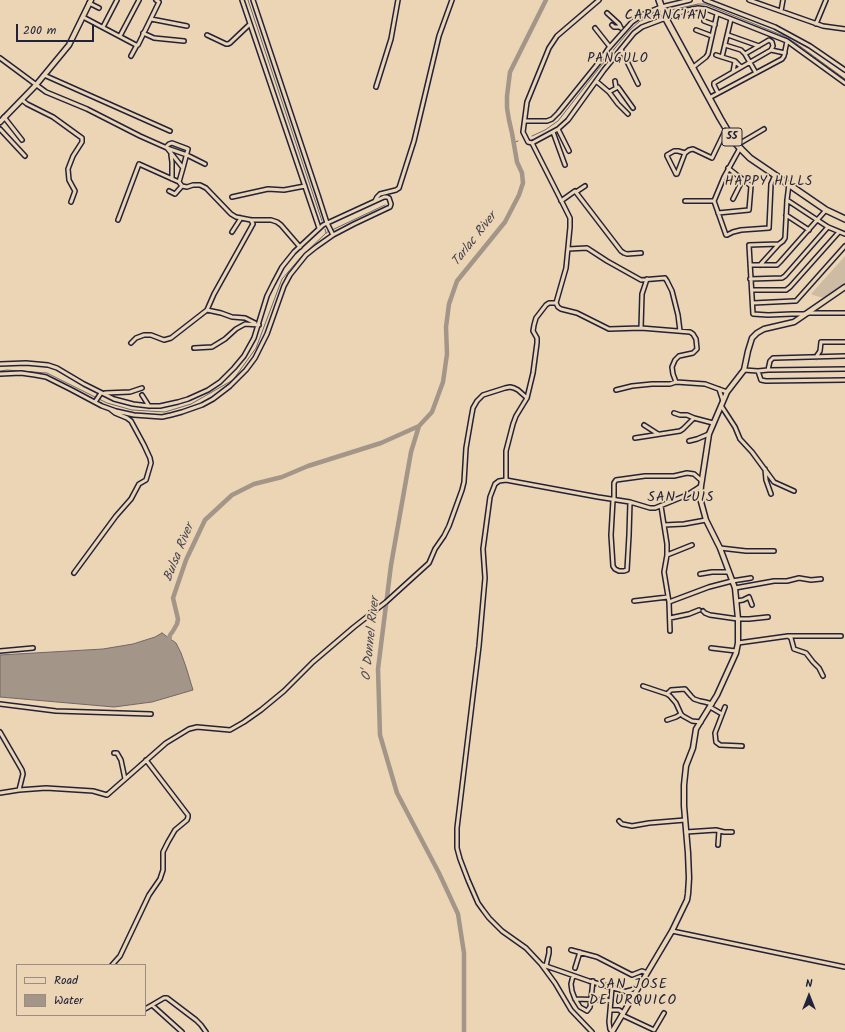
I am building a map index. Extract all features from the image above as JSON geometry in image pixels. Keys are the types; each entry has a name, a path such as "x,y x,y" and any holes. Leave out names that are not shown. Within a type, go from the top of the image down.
{"highway":[{"name":"55","path":"658,0 665,17 692,68 726,129 739,146 750,158 826,210 845,219"}],"street":[{"path":"103,27 118,0"},
{"path":"120,36 139,0"},
{"path":"131,56 159,2 156,0"},
{"path":"242,0 319,228"},
{"path":"253,0 262,32 314,181 327,225 332,234"},
{"path":"376,87 391,39 398,0"},
{"path":"375,201 380,194 399,188 414,141 439,36 452,0"},
{"path":"599,0 557,36 549,48 527,99 524,132 528,142 532,143 570,218 566,268 556,302 558,307 561,309 577,313 609,329 641,328 690,332 696,339 697,349 693,353 679,356 675,360 672,367 676,382"},
{"path":"525,121 552,120 600,61 623,29 632,22 642,15 661,7 690,0"},
{"path":"705,0 775,27 810,46 845,70"},
{"path":"749,0 816,24 845,29"},
{"path":"781,12 783,0"},
{"path":"816,24 826,0"},
{"path":"0,122 36,85 69,45 90,2 99,8"},
{"path":"532,143 558,129 568,120 596,81 634,33 642,27 665,17 687,10 698,8 706,9 787,41 845,83"},
{"path":"607,13 623,29"},
{"path":"692,68 706,57 717,14"},
{"path":"83,16 137,45"},
{"path":"151,19 187,26"},
{"path":"722,57 731,19"},
{"path":"704,21 714,25"},
{"path":"207,35 228,44 250,24"},
{"path":"612,26 623,29"},
{"path":"595,28 610,47"},
{"path":"696,30 712,36"},
{"path":"143,33 154,38 184,41"},
{"path":"728,35 759,46"},
{"path":"745,54 769,40 773,46 771,50"},
{"path":"709,98 782,59 785,53 787,41"},
{"path":"725,45 741,50 756,73"},
{"path":"621,49 638,84"},
{"path":"718,93 714,83 771,50 785,53"},
{"path":"716,55 735,61 741,67"},
{"path":"0,58 50,94 65,99 140,136 205,164"},
{"path":"733,72 735,61"},
{"path":"44,75 170,131"},
{"path":"596,81 609,92 628,114"},
{"path":"615,81 616,87 618,87 633,108"},
{"path":"609,92 616,87"},
{"path":"22,100 53,118 82,138 82,142 73,156 68,169 69,180 75,192 71,202"},
{"path":"4,117 22,140"},
{"path":"0,128 25,156"},
{"path":"558,129 569,151"},
{"path":"685,153 674,151 667,155 676,174 685,153 689,150 693,149 712,158 726,129"},
{"path":"764,129 739,146 714,201 726,235 741,230 769,228 771,184 775,175"},
{"path":"553,132 565,165"},
{"path":"166,147 168,144 172,143 187,148 188,150 179,182"},
{"path":"166,147 183,168"},
{"path":"171,153 172,179"},
{"path":"118,220 140,164 179,182 182,186 187,188 194,185 200,185 206,188 236,217 251,220 270,220 279,223 300,247"},
{"path":"718,213 749,210 751,186 728,168"},
{"path":"733,199 743,179"},
{"path":"760,265 783,241 785,235 789,184"},
{"path":"170,191 175,194 182,186"},
{"path":"232,197 268,189 284,190 305,186"},
{"path":"572,186 621,251 628,254 641,253"},
{"path":"561,201 585,186"},
{"path":"0,364 26,363 57,368 100,394 133,404 149,406 164,405 188,399 208,390 220,382 244,356 254,338 275,279 286,261 319,228 384,197 389,198 391,206 332,234 300,262 290,275 283,290 268,334 246,370 226,389 202,405 162,417 134,415 110,409 46,377 21,374 0,374"},
{"path":"787,200 828,227 845,234"},
{"path":"685,201 714,201"},
{"path":"750,265 777,265 826,210"},
{"path":"786,215 809,230"},
{"path":"232,232 241,218"},
{"path":"131,342 144,335 151,335 164,340 171,338 206,310 212,296 253,224 251,220"},
{"path":"750,278 782,278 828,227"},
{"path":"752,290 786,290 839,232"},
{"path":"779,244 749,245 753,314 845,313"},
{"path":"753,303 796,301 845,246"},
{"path":"568,249 587,248 641,280 665,278 672,291 680,331"},
{"path":"641,328 642,294 647,279"},
{"path":"612,1032 672,931 687,900 689,878 684,820 686,766 693,748 696,729 711,706 723,683 738,643 738,619 735,588 720,548 706,520 700,498 709,434 727,392 744,370 752,338 764,329 794,322 845,287"},
{"path":"506,480 506,451 516,416 527,398 533,373 537,343 537,338 533,330 534,325 536,318 546,305 556,302"},
{"path":"206,310 232,317 245,318 259,325"},
{"path":"194,348 212,347 245,324 259,325"},
{"path":"816,357 820,351 821,342 845,342"},
{"path":"768,370 770,361 773,358 845,356"},
{"path":"744,370 845,369"},
{"path":"758,371 762,380 766,382 845,380"},
{"path":"616,390 632,386 670,384 676,382 705,384 727,392"},
{"path":"100,394 130,392 142,388"},
{"path":"0,793 52,788 93,791 107,795 166,743 193,728 232,729 261,710 278,696 313,662 386,602 428,563 450,526 462,490 464,482 466,448 473,408 477,401 483,395 505,388 514,388 527,398"},
{"path":"719,389 723,404 740,439 752,452 774,482 794,491"},
{"path":"95,401 100,394"},
{"path":"142,395 149,406"},
{"path":"74,573 116,516 131,499 139,484 146,480 151,462 132,421 114,413 110,409"},
{"path":"674,413 687,415 713,423"},
{"path":"635,438 683,430 694,418"},
{"path":"644,425 658,434"},
{"path":"689,440 697,439 709,434"},
{"path":"765,469 766,480 771,494"},
{"path":"630,502 627,570 619,571 614,569 613,566 611,535 614,483 616,480 645,476 674,476 687,473 694,474 702,481"},
{"path":"592,1032 571,1010 555,983 541,964 526,948 489,918 478,903 460,859 456,841 479,646 485,578 483,546 490,498 496,482 506,480 630,502 655,508 687,495 701,486"},
{"path":"661,506 666,537 667,554 664,572 669,602 670,631"},
{"path":"664,525 684,524 706,520"},
{"path":"667,554 692,545"},
{"path":"720,548 746,551 774,551"},
{"path":"700,574 728,572"},
{"path":"669,602 709,587 751,578"},
{"path":"735,588 800,578 811,580 821,579"},
{"path":"634,601 668,597"},
{"path":"737,601 749,597 752,605"},
{"path":"670,618 699,610"},
{"path":"703,611 710,615 738,619 768,617"},
{"path":"738,643 788,636 842,636"},
{"path":"788,636 792,640 794,649 806,654 819,668 822,676"},
{"path":"0,651 33,648"},
{"path":"711,648 736,650"},
{"path":"643,686 670,696 681,714 687,718 701,722"},
{"path":"666,694 671,690 683,688 694,699 707,702 722,714"},
{"path":"0,704 56,711 151,714"},
{"path":"725,707 715,733 715,738 720,745 742,746"},
{"path":"667,720 681,714"},
{"path":"0,732 22,770 23,774 19,790"},
{"path":"114,753 117,753 121,760 125,779"},
{"path":"113,964 120,956 149,895 160,880 163,852 168,842 175,830 187,820 188,817 146,760"},
{"path":"619,821 622,824 632,826 643,823 684,820"},
{"path":"686,832 716,830 732,832"},
{"path":"718,845 719,831"},
{"path":"672,931 845,967"},
{"path":"546,966 549,949"},
{"path":"571,950 597,957 632,975 642,971 647,972"},
{"path":"575,968 580,952"},
{"path":"541,964 573,976 634,994"},
{"path":"573,976 571,988 575,999 580,1007 587,1011 590,1007 592,999 593,981"},
{"path":"625,991 631,990 640,985"},
{"path":"612,988 609,1025 612,1032"},
{"path":"146,1008 164,998 167,998 201,1025 206,1032"},
{"path":"575,999 611,1001"},
{"path":"152,1005 182,1032"},
{"path":"610,1010 619,1010 623,1014 655,1030 664,1013"},
{"path":"647,1032 649,1028"}],"shaded area":[{"path":"845,256 845,284 824,298 811,294"}],"water":[{"path":"162,633 176,643 181,653 193,690 152,702 114,707 0,697 0,655 103,649 133,644 155,637"}],"waterway":[{"path":"248,0 322,221"},
{"name":"O' Donnel River","path":"464,1032 464,953 458,914 439,873 397,793 380,735 378,669 391,565 411,452 419,426 432,412 443,382 447,354 446,327 449,304 457,281 505,222 519,195 523,183 522,173 517,162 507,108 510,72 546,0"},
{"path":"667,11 698,4 705,4 784,36 845,79"},
{"path":"532,136 545,130 558,121 630,30 640,21 661,13"},
{"name":"Tarlac River","path":"513,143 518,141"},
{"path":"332,230 385,205"},
{"path":"325,229 326,233"},
{"path":"0,371 7,370 47,373 107,403 132,410 165,412 191,404 233,380 256,348 282,279 301,257 329,231"},
{"name":"Bulsa River","path":"169,643 170,635 177,624 178,619 173,598 186,560 205,520 232,495 254,484 282,477 308,466 381,443 419,426"}],"district":[{"name":"CARANGIAN","path":"666,17"},
{"name":"PANGULO","path":"618,60"},
{"name":"HAPPY HILLS","path":"769,183"},
{"name":"SAN LUIS","path":"681,499"},
{"name":"SAN JOSE DE URQUICO","path":"633,994"}]}
